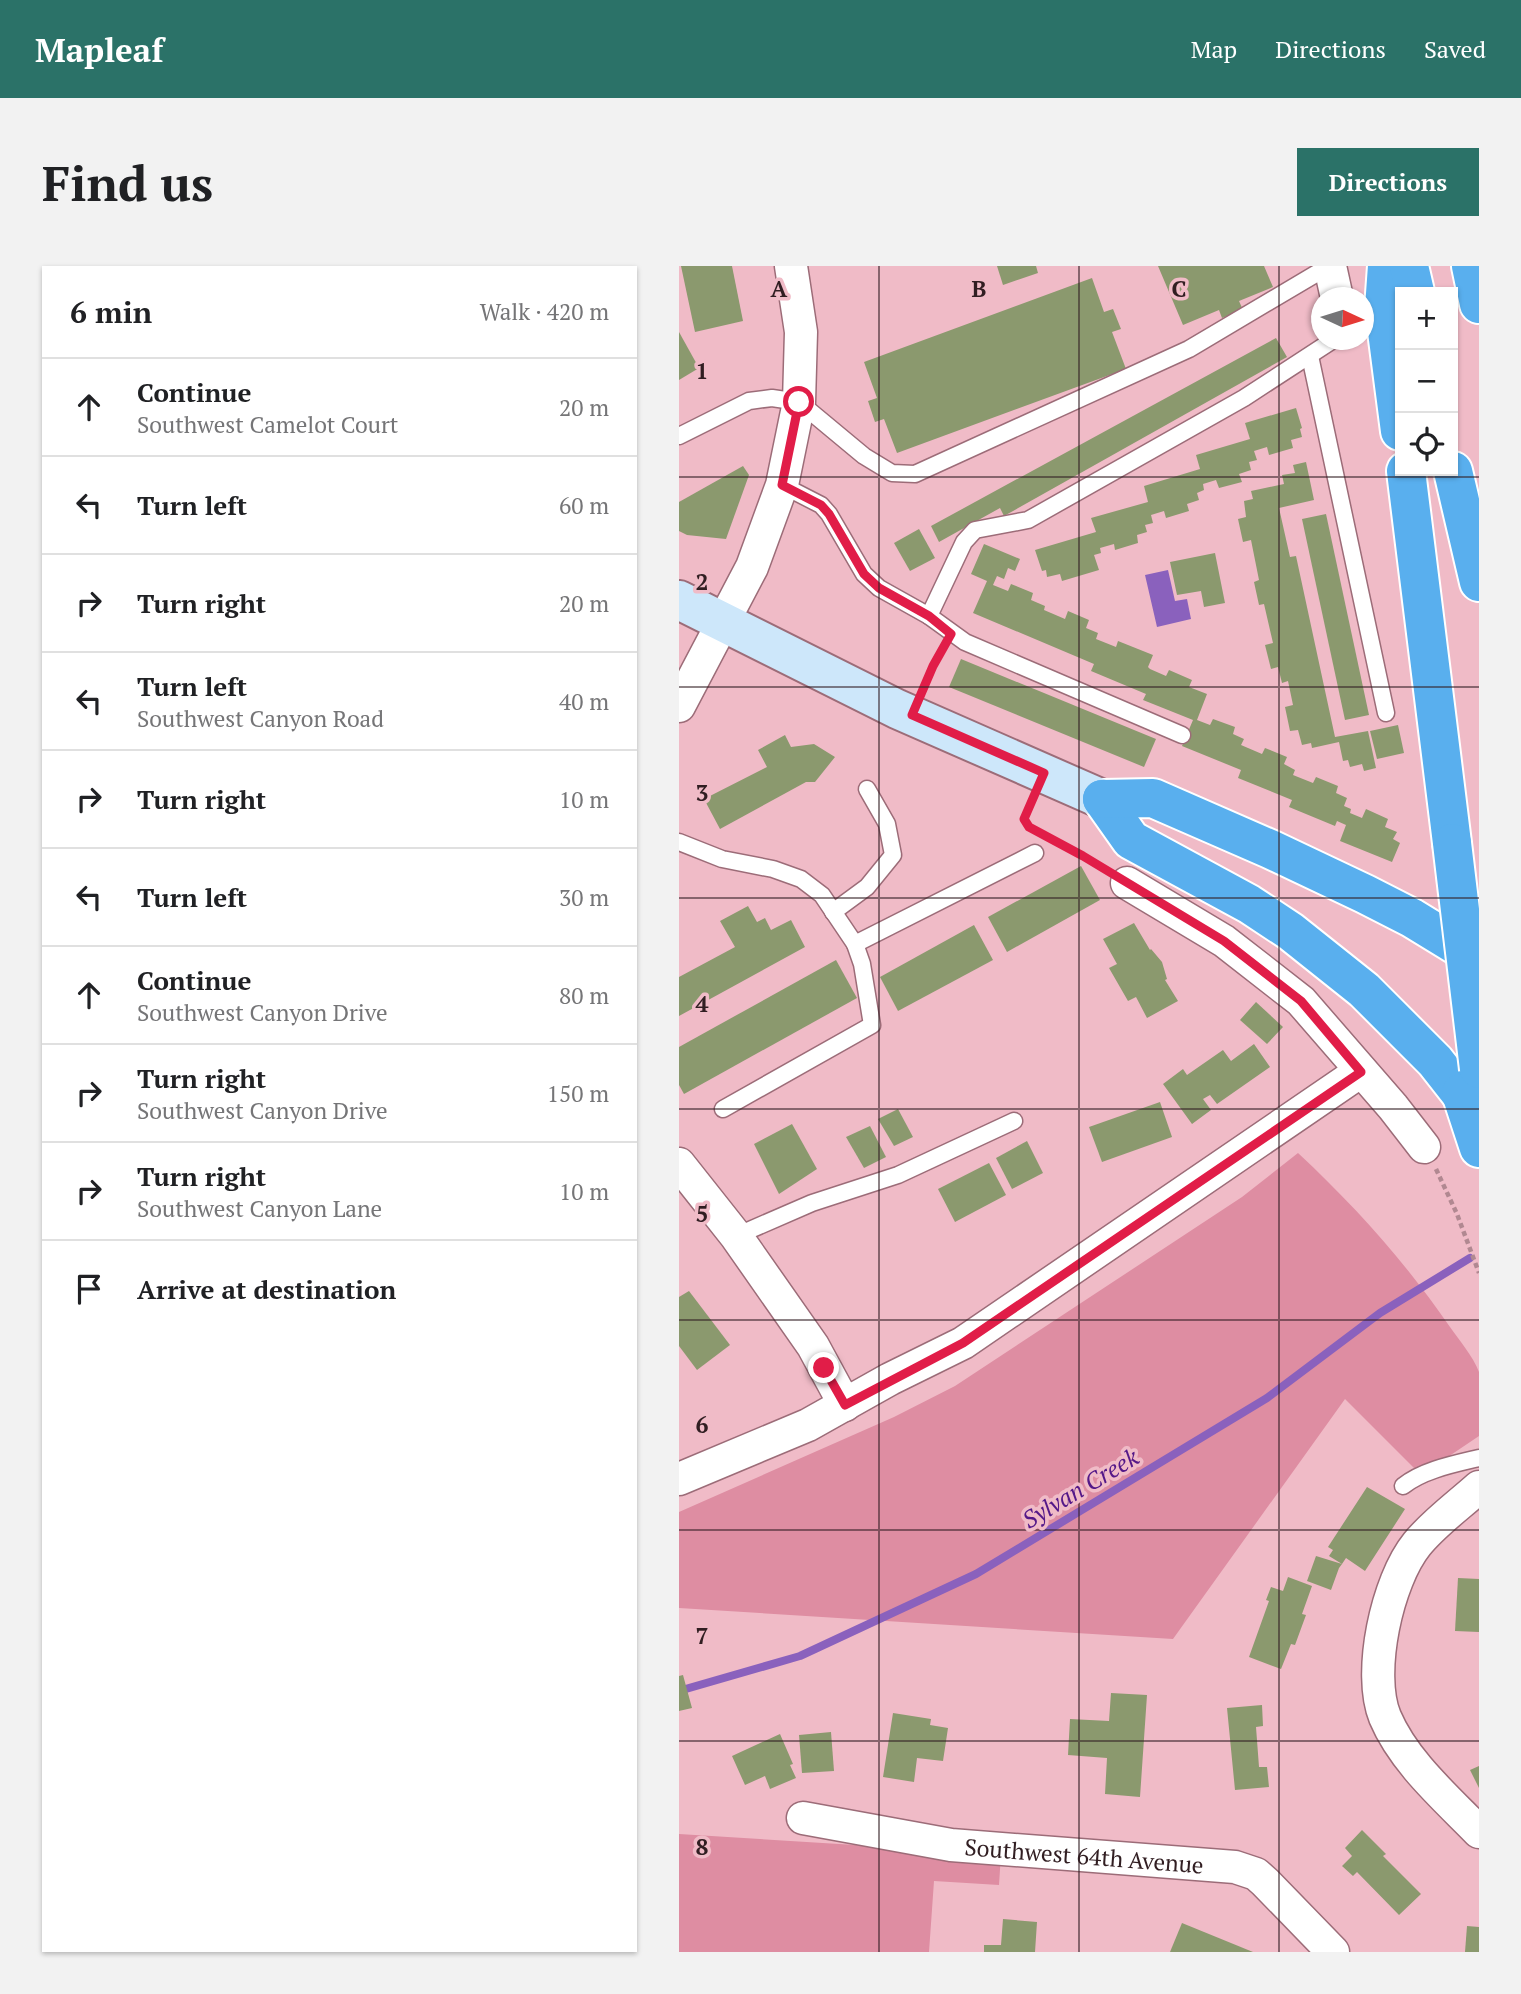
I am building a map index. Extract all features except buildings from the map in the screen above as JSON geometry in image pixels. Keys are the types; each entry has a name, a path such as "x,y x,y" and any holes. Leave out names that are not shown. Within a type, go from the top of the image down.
{"highway":[{"path":"1387,266 1384,308 1398,413"},
{"path":"1409,266 1414,287"},
{"path":"1471,266 1479,304"},
{"path":"1407,476 1452,843 1479,1148"},
{"path":"1454,476 1479,582"},
{"path":"1102,799 1153,798 1365,894 1412,918 1479,959"},
{"path":"1102,799 1131,840 1249,904 1328,959 1473,1092"}],"main road":[{"path":"679,600 912,715 1102,799"}],"street":[{"path":"679,706 754,562 782,485 799,402 801,332 790,266"},
{"path":"1330,266 1335,287"},
{"path":"1127,883 1224,941 1301,1001 1424,1147"},
{"path":"679,1479 808,1425 963,1343 1361,1072"},
{"path":"679,1164 736,1236 813,1346 845,1405"},
{"path":"1479,1486 1417,1544 1402,1567 1384,1626 1378,1675 1379,1694 1385,1716 1395,1736 1428,1780 1479,1832"},
{"name":"Southwest 64th Avenue","path":"803,1818 951,1845 1235,1867 1256,1874 1265,1881 1333,1952"}],"lane":[{"path":"679,436 749,401 772,398 799,402 864,456 891,473 915,474 1189,349 1330,266"},
{"path":"929,616 964,542 975,530 1028,520 1244,398 1319,350"},
{"path":"1310,356 1386,713"},
{"path":"782,485 821,505 864,574 879,588 929,616 951,634 1182,736"},
{"path":"833,912 867,887 893,855 887,824 867,789"},
{"path":"679,842 722,859 773,869 801,879 822,895 855,944 862,964 872,1025 723,1109"},
{"path":"855,944 1035,853"},
{"path":"736,1236 812,1203 898,1175 1014,1121"},
{"path":"1403,1486 1426,1473 1479,1458"}],"path":[{"path":"912,715 933,666 951,634"},
{"path":"1039,834 1029,827 1024,819 1044,773"},
{"path":"1050,839 1127,883"},
{"path":"1424,1147 1457,1214 1479,1273"}],"shaded area":[{"path":"1168,570 1175,601 1187,599 1191,619 1157,627 1145,575"},
{"path":"1298,1153 1360,1214 1398,1258 1470,1354 1479,1372 1479,1436 1421,1475 1345,1399 1173,1639 679,1608 679,1512 894,1417 955,1386 1242,1197"},
{"path":"679,1834 1001,1854 999,1885 934,1881 929,1952 679,1952"}],"waterway":[{"name":"Sylvan Creek","path":"679,1691 800,1656 976,1574 1267,1398 1380,1313 1470,1258"}],"route":[{"path":"799,402 782,485 821,505 864,574 879,588 929,616 951,634 933,666 912,715 1044,773 1024,819 1029,827 1083,856 1224,941 1264,970 1301,1001 1361,1072 963,1343 845,1405 824,1368"}]}
